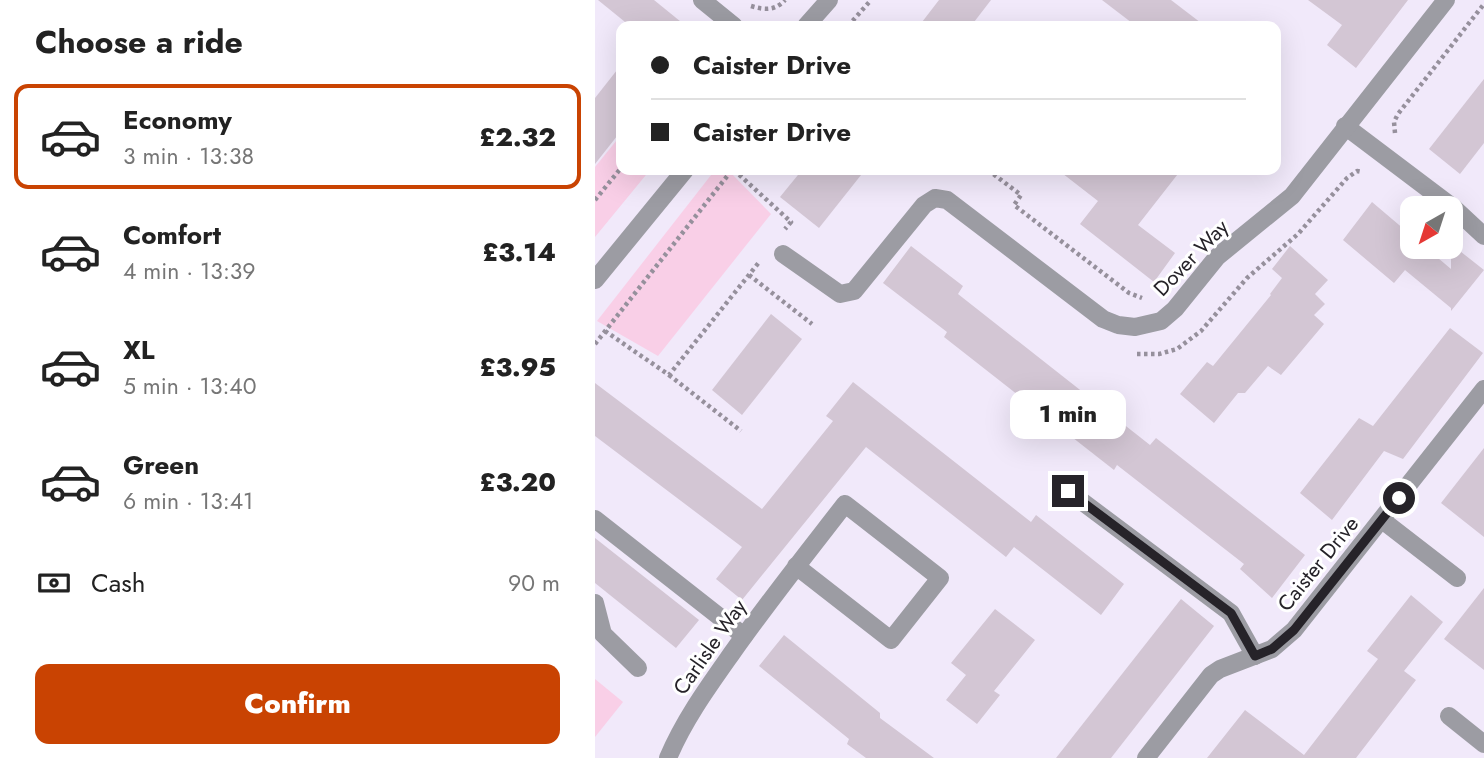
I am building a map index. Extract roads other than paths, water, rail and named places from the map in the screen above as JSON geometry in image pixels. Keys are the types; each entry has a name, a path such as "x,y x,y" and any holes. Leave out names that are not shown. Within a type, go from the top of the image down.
{"street":[{"path":"702,0 728,21"},
{"path":"810,21 829,0"},
{"name":"Dover Way","path":"774,254 840,294 853,291 924,205 935,198 947,200 1104,319 1118,325 1149,326 1161,321 1175,309 1217,257 1292,196 1446,0"},
{"path":"1345,126 1484,234"},
{"path":"595,280 681,175"},
{"name":"Caister Drive","path":"1146,758 1211,675 1272,649 1294,630 1484,389"},
{"path":"1068,491 1231,613 1255,656"},
{"name":"Carlisle Way","path":"668,758 701,697 796,566 845,504 940,578 891,640 796,566"},
{"path":"595,519 744,636"},
{"path":"1382,520 1457,578"},
{"path":"595,603 603,634 638,668"},
{"path":"1449,716 1484,744"}]}
